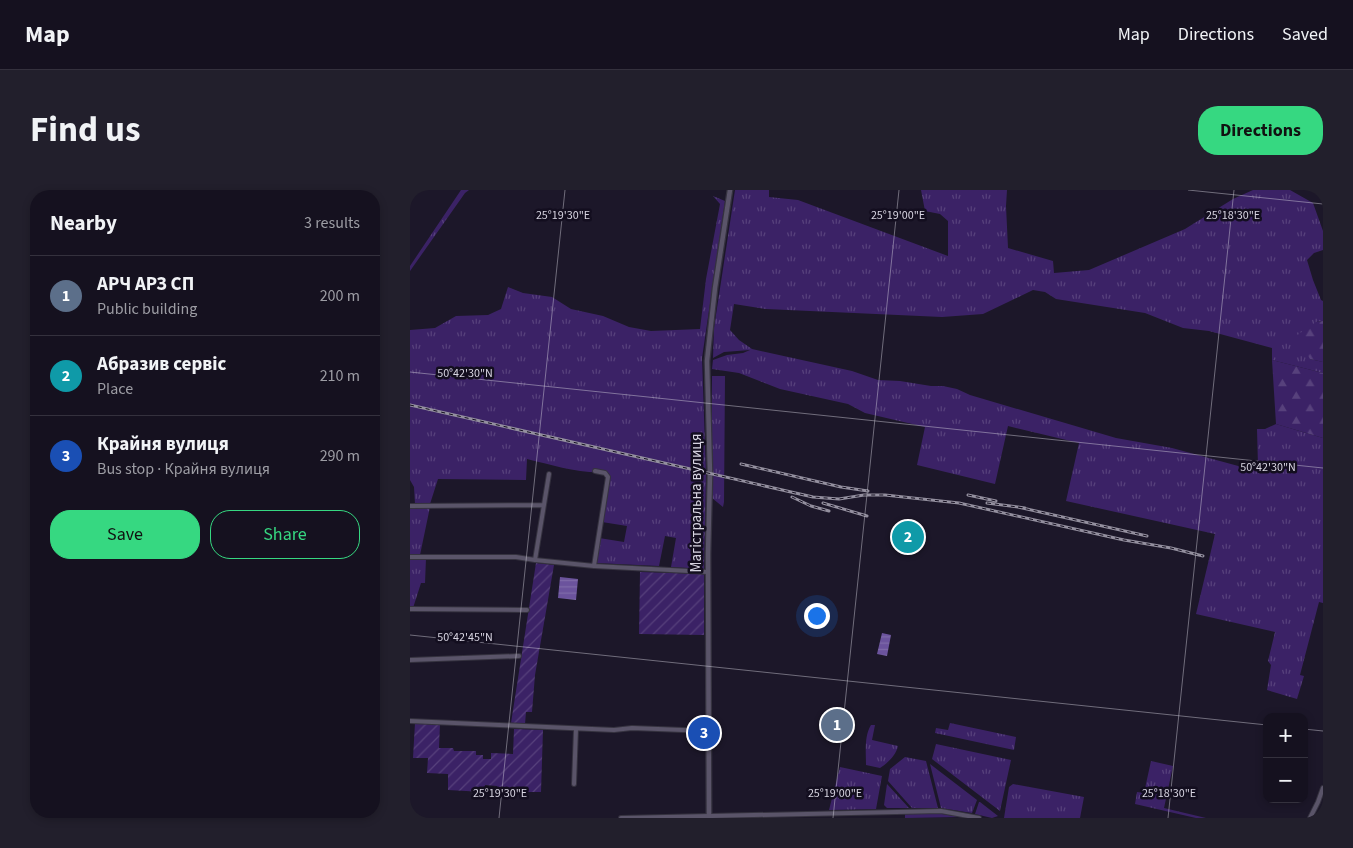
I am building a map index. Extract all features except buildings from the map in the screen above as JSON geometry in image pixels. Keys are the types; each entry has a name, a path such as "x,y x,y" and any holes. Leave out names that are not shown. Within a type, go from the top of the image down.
{"street":[{"name":"Магістральна вулиця","path":"709,817 708,572 710,474 706,361 714,288 730,190"},
{"path":"594,566 608,477 605,473 595,471"},
{"path":"535,560 549,474"},
{"path":"410,506 544,505"},
{"path":"410,557 516,557 594,566 708,572"},
{"path":"410,609 526,610"},
{"path":"410,660 519,656"},
{"path":"411,721 576,729 614,730 632,728 709,731"},
{"path":"574,784 576,729"},
{"path":"1310,818 1323,788"},
{"path":"621,818 879,811 941,811 979,818"}],"green space":[{"path":"461,190 469,190 410,271 410,266"},
{"path":"735,190 769,190 769,197 798,200 948,256 948,221 940,214 925,211 921,190 1007,190 1008,248 1053,261 1054,273 1089,270 1185,229 1233,199 1253,190 1290,190 1313,203 1323,231 1323,250 1314,253 1307,260 1313,280 1323,301 1323,321 1316,322 1310,359 1323,362 1323,373 1272,360 1272,348 1209,331 1183,328 1145,313 1056,299 1045,292 1033,290 983,314 942,317 766,309 734,304 730,330 739,340 752,349 852,371 878,380 957,389 970,395 1116,438 1172,448 1253,470 1258,466 1257,429 1265,429 1276,424 1323,438 1323,603 1319,602 1300,675 1304,676 1297,699 1267,690 1271,665 1268,661 1275,632 1196,614 1215,534 1066,501 1079,443 1008,426 995,484 917,465 925,427 865,413 848,404 780,389 739,373 712,369 713,360 750,350 724,352 713,358 714,328"},
{"path":"713,196 725,201 702,358 706,475 704,569 671,567 676,538 665,536 659,566 596,563 599,538 624,542 627,526 602,522 610,477 606,472 576,470 527,459 526,480 438,479 430,504 415,504 414,487 410,480 410,330 435,328 456,316 488,315 501,309 508,287 523,293 552,297 571,309 603,316 629,327 651,331 700,329 706,279 720,204"},
{"path":"1323,321 1323,362 1310,359 1296,336 1316,322"},
{"path":"1272,360 1323,373 1323,438 1276,424"},
{"path":"712,376 725,376 723,507 712,498"},
{"path":"430,507 420,555 410,555 410,508"},
{"path":"410,558 426,558 425,583 421,583 413,608 410,608"},
{"path":"536,563 554,565 535,675 532,712 526,712 525,724 511,723"},
{"path":"640,572 704,574 704,635 639,634"},
{"path":"415,723 440,724 439,748 453,748 454,751 476,751 476,755 483,755 483,759 491,759 491,753 513,754 514,729 543,730 541,792 497,794 497,786 485,785 484,792 448,790 448,774 427,773 428,758 413,758"},
{"path":"950,723 1016,737 1014,750 935,733 936,728 948,730"},
{"path":"871,725 875,725 872,740 898,746 891,758 880,768 866,765 866,739"},
{"path":"936,744 1011,760 1000,811 932,759"},
{"path":"905,757 926,761 938,808 912,808 888,781 890,769"},
{"path":"1151,761 1173,766 1164,808 1206,818 1196,818 1135,804 1137,792 1144,793"},
{"path":"930,764 977,800 972,813 941,808"},
{"path":"840,767 882,776 876,809 829,810"},
{"path":"887,784 909,808 887,808 884,805"},
{"path":"1013,784 1084,797 1080,818 1004,818 1009,787"},
{"path":"979,802 998,816 992,818 975,814"},
{"path":"905,814 942,814 960,817 905,818"}],"shaded area":[{"path":"560,577 578,579 576,600 558,598"},
{"path":"882,633 891,635 887,656 877,654"}],"railway":[{"path":"410,405 813,497 839,499 864,495 885,495 959,503 1203,556"},
{"path":"741,464 841,487 868,491"},
{"path":"968,495 996,501"},
{"path":"792,497 811,506 829,511"},
{"path":"823,503 867,516"},
{"path":"987,503 1025,508"},
{"path":"1018,507 1147,536"}],"place":[{"name":"Абразив сервіс","path":"908,537"},
{"name":"АРЧ АРЗ СП","path":"837,725"},
{"name":"Крайня вулиця","path":"704,733"}]}
